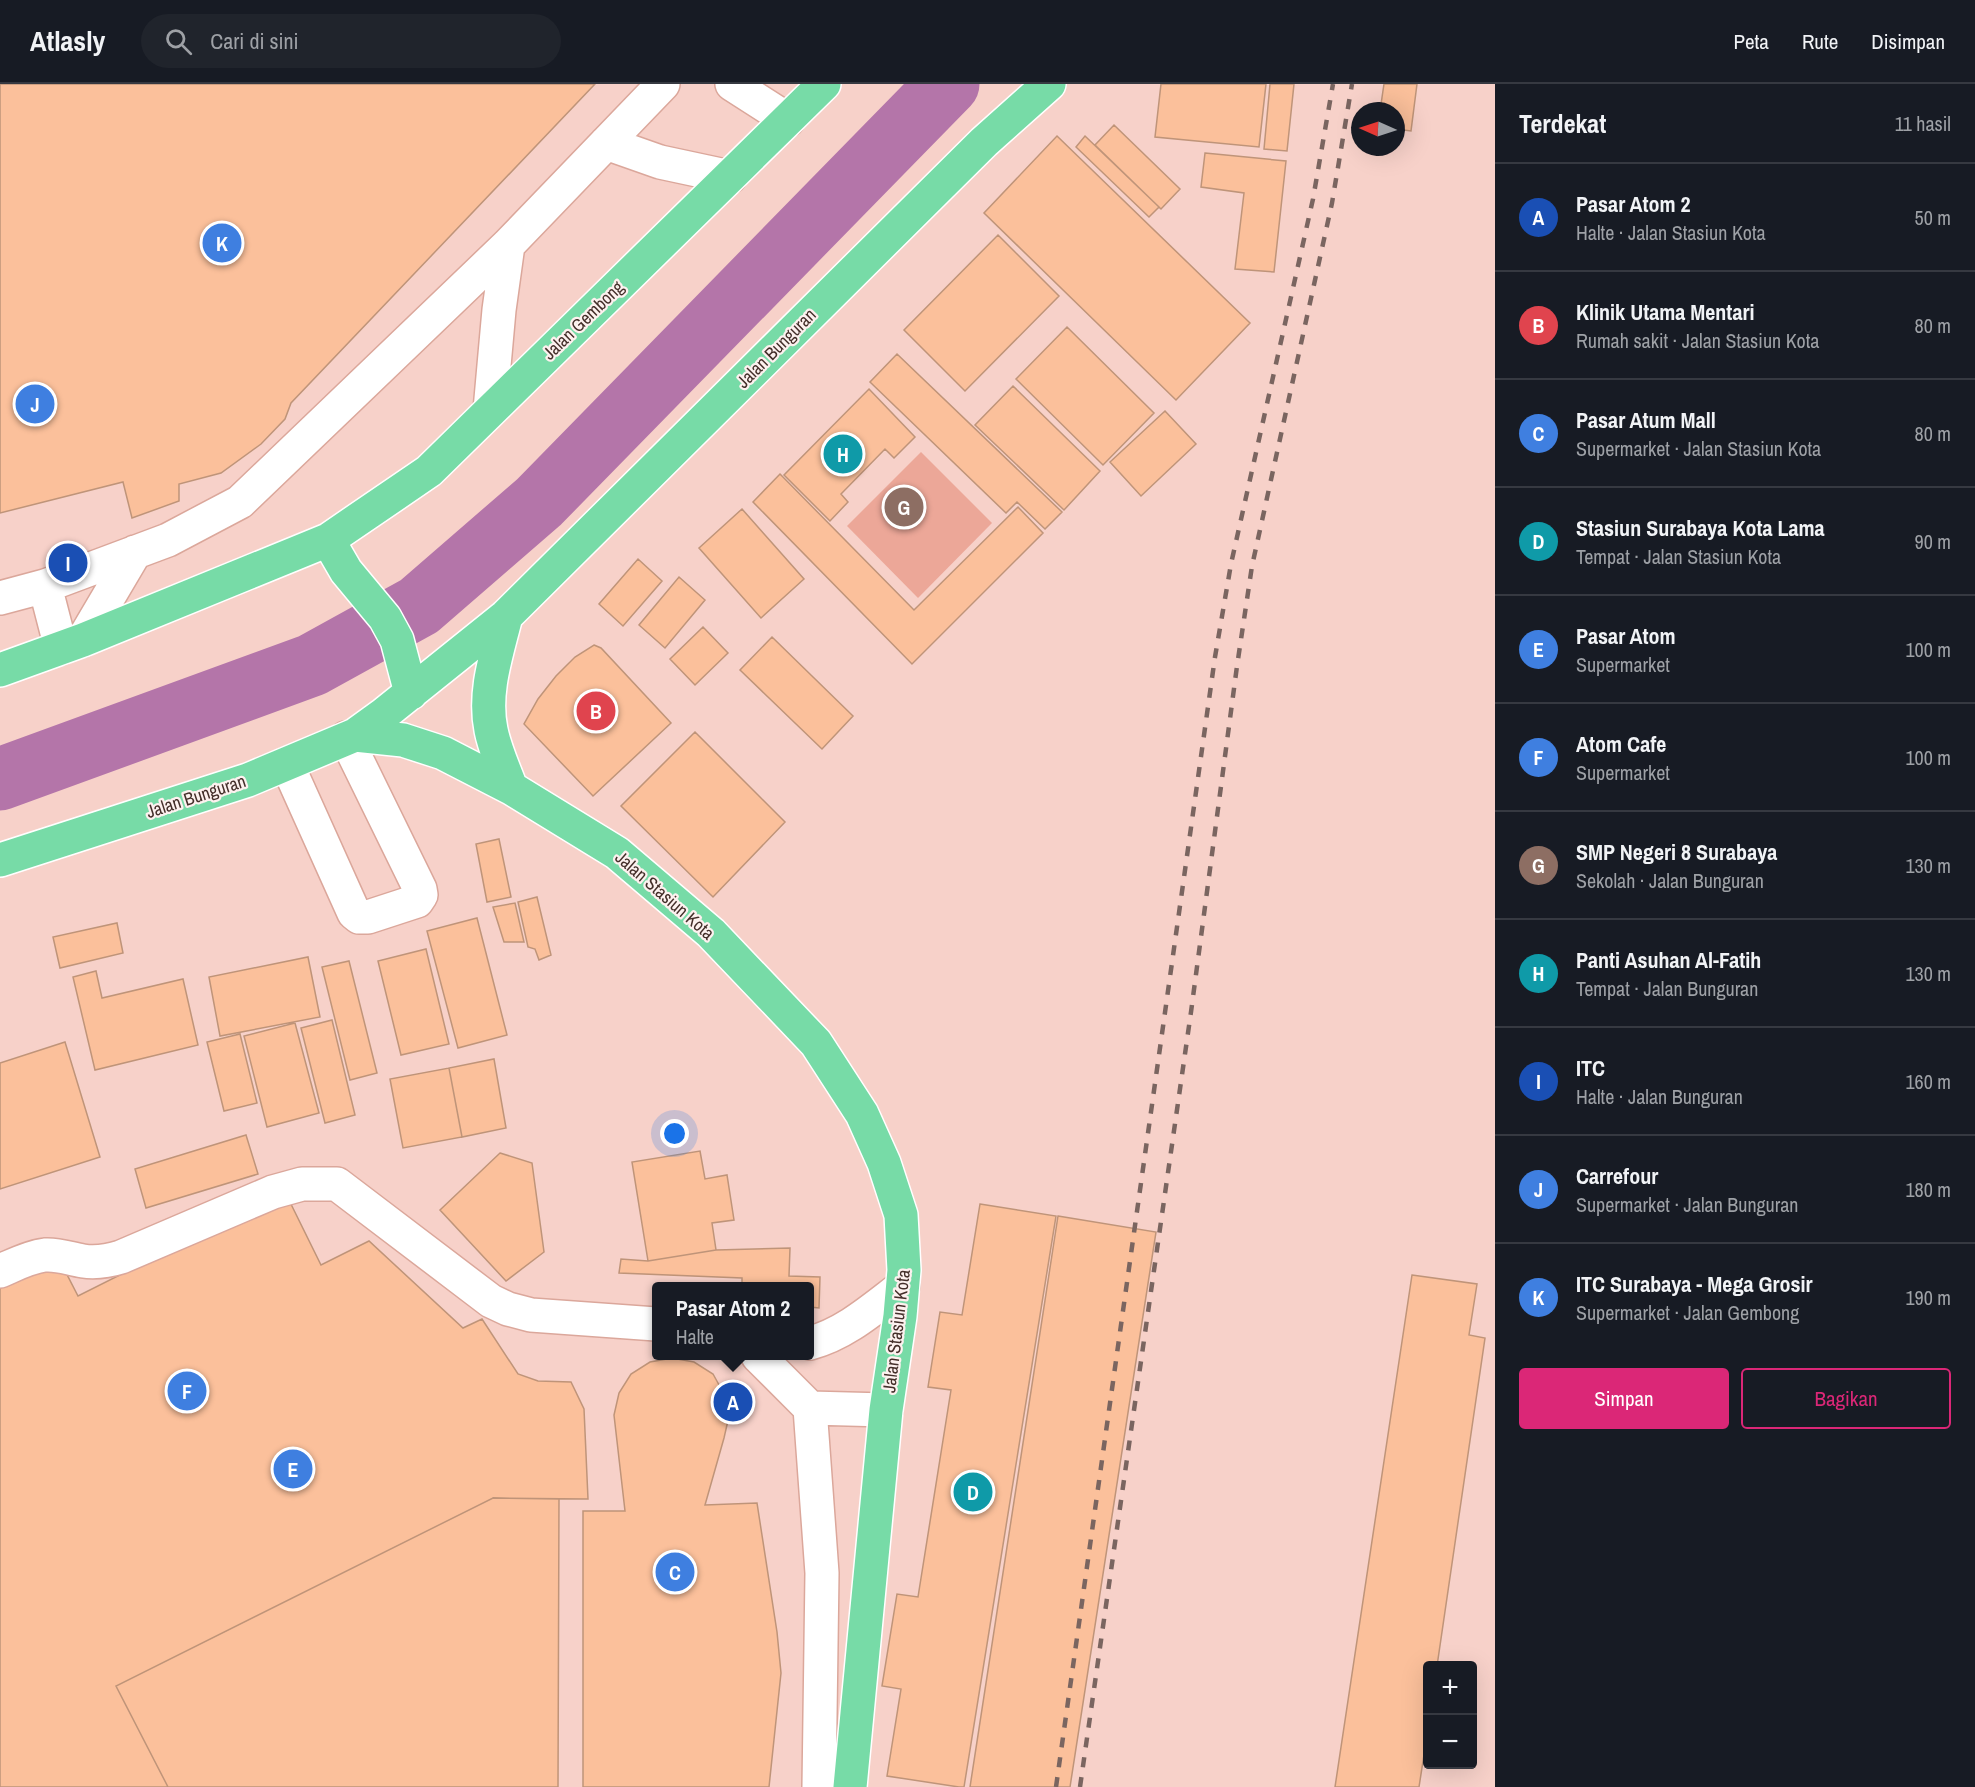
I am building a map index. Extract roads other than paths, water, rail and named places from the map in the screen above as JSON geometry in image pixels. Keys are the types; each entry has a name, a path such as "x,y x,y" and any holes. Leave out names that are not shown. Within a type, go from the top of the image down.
{"main road":[{"name":"Jalan Gembong","path":"328,540 429,471 824,84"},
{"name":"Jalan Bunguran","path":"506,616 984,142 1049,84"},
{"path":"0,670 72,644 328,540 346,571 386,618 403,657 411,693 506,616"},
{"path":"506,616 488,698 491,733 511,788"},
{"name":"Jalan Bunguran","path":"0,860 249,780 351,737 411,693"},
{"name":"Jalan Stasiun Kota","path":"351,737 403,740 443,753 511,788 617,853 711,933 816,1043 862,1114 884,1163 901,1215 904,1270 900,1316 886,1410 850,1787"}],"lane":[{"path":"0,598 45,586 168,540 240,502 508,245 663,84"},
{"path":"732,84 788,120"},
{"path":"606,143 660,162 730,177"},
{"path":"490,410 499,310 508,245"},
{"path":"72,644 135,552"},
{"path":"45,586 72,644"},
{"path":"287,764 354,913 359,917 368,917 417,901 421,896 420,889 351,737"},
{"path":"0,1271 21,1261 44,1255 84,1262 103,1262 121,1257 273,1192 302,1184 337,1184 491,1301 508,1310 531,1315 652,1324"},
{"path":"814,1342 826,1339 852,1324 903,1286"},
{"path":"762,1360 810,1408 822,1573 819,1787"},
{"path":"810,1408 886,1410"}],"waterway":[{"path":"0,779 312,665 419,606 539,502 948,84"}],"railway":[{"path":"1056,1787 1215,657 1231,564 1313,199 1333,84"},
{"path":"1080,1787 1191,1012 1252,566 1332,203 1352,84"}],"place":[{"name":"ITC Surabaya - Mega Grosir","path":"222,243"},
{"name":"Carrefour","path":"35,404"},
{"name":"Panti Asuhan Al-Fatih","path":"843,454"},
{"name":"SMP Negeri 8 Surabaya","path":"904,507"},
{"name":"ITC","path":"68,563"},
{"name":"Klinik Utama Mentari","path":"596,711"},
{"name":"Atom Cafe","path":"187,1391"},
{"name":"Pasar Atom 2","path":"733,1402"},
{"name":"Pasar Atom","path":"293,1469"},
{"name":"Stasiun Surabaya Kota Lama","path":"973,1492"},
{"name":"Pasar Atum Mall","path":"675,1572"}]}
